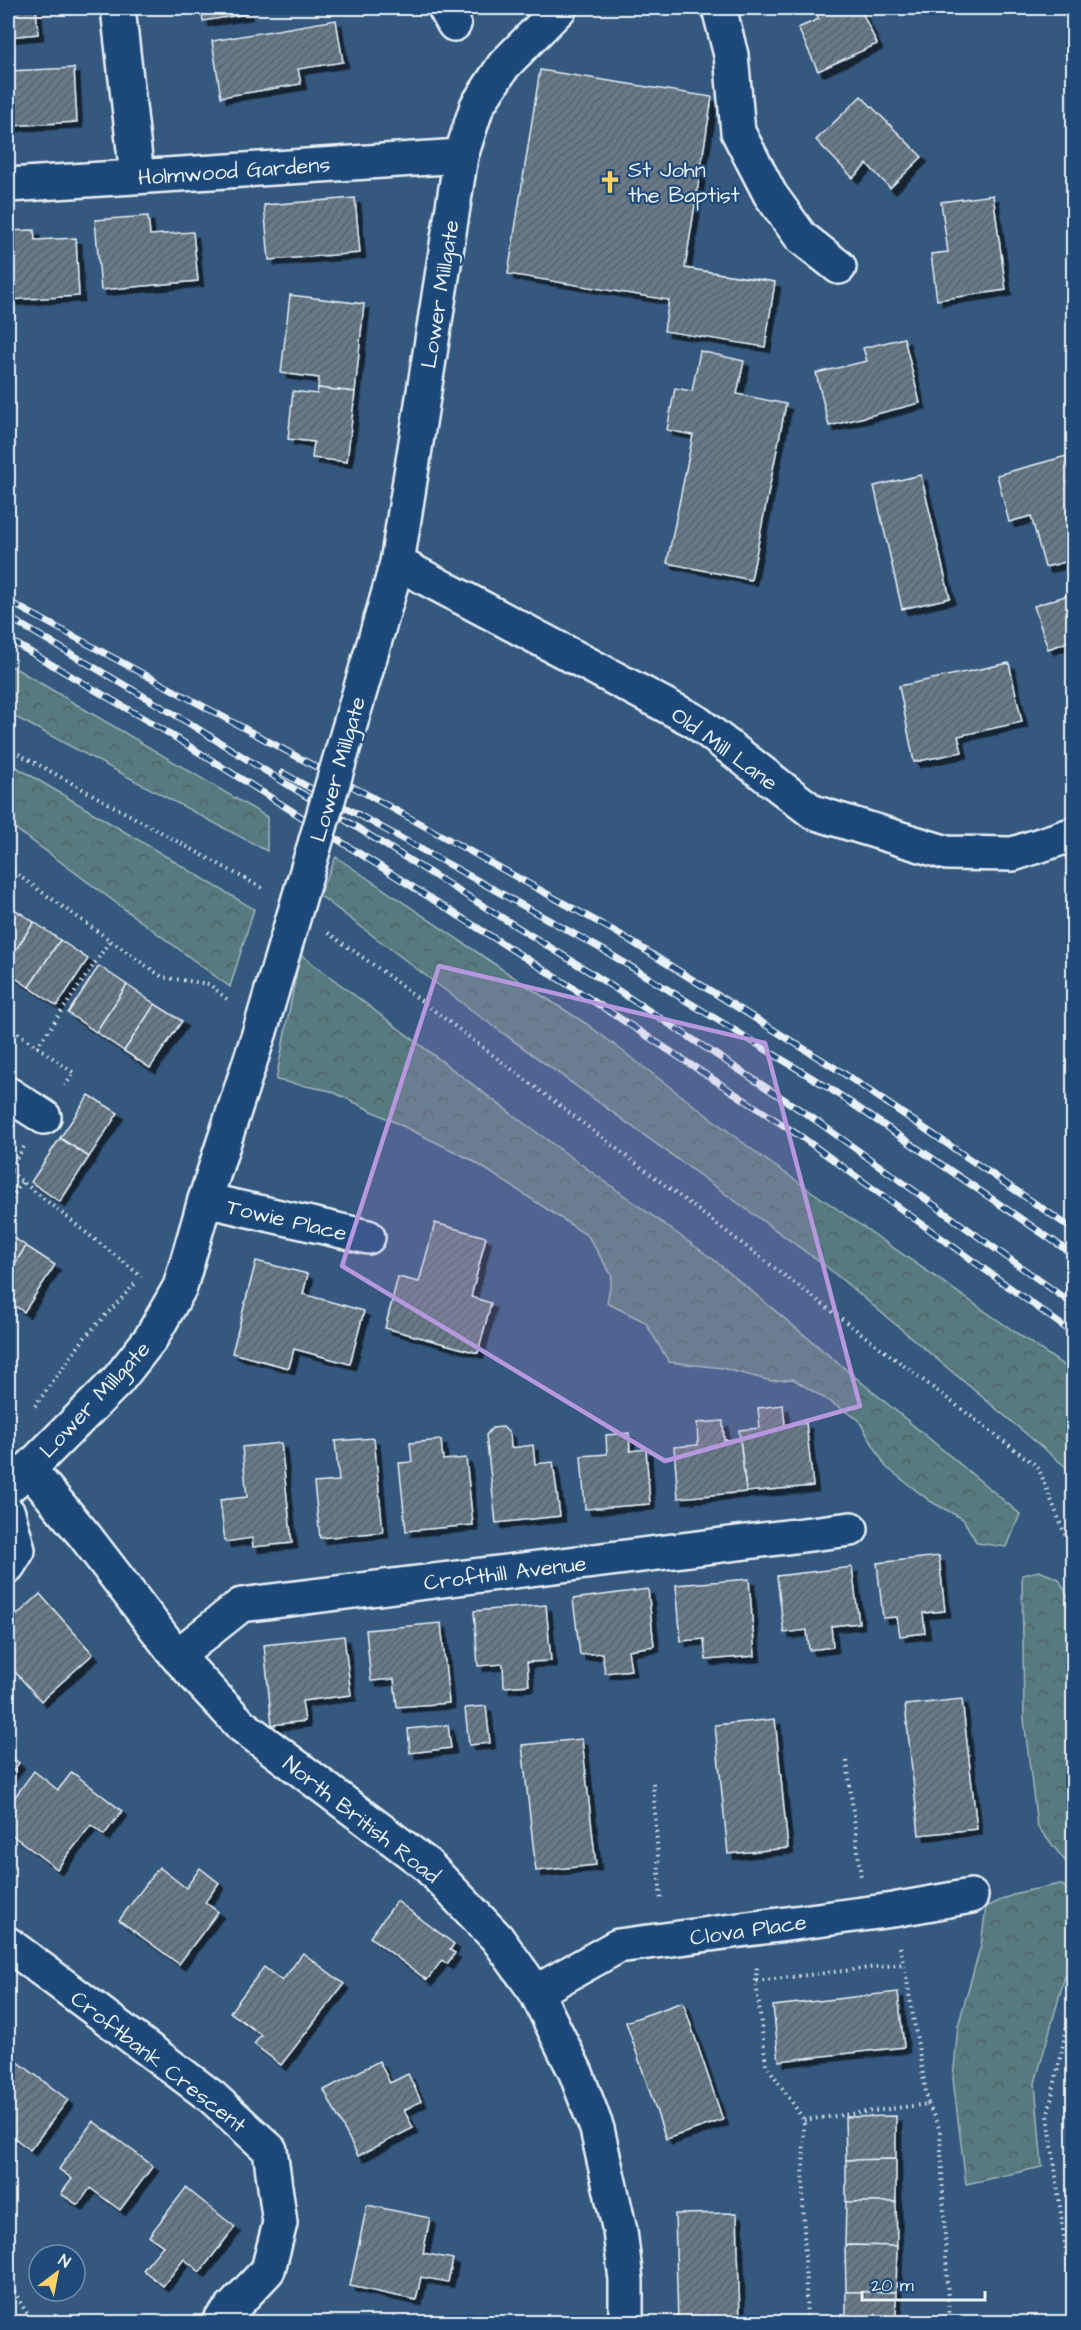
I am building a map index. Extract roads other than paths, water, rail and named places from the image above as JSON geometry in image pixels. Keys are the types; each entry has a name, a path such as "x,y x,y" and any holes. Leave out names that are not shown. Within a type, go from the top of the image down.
{"street":[{"path":"118,8 137,176"},
{"name":"Lower Millgate","path":"18,1478 118,1380 151,1338 180,1287 205,1200 260,1030 397,563 461,156 477,106 504,65 560,8"},
{"path":"719,8 731,55 738,132 770,194 801,237 838,267"},
{"name":"Holmwood Gardens","path":"8,185 461,156"},
{"name":"Old Mill Lane","path":"397,563 695,721 813,812 947,853 1013,854 1074,834"},
{"path":"8,1095 44,1117"},
{"name":"Towie Place","path":"205,1200 368,1237"},
{"name":"North British Road","path":"18,1478 86,1536 177,1656 241,1725 426,1864 497,1938 536,1992 576,2073 597,2129 620,2231 626,2280 626,2322"},
{"path":"8,1513 18,1551 8,1566"},
{"name":"Crofthill Avenue","path":"177,1656 241,1605 851,1529"},
{"name":"Clova Place","path":"536,1992 618,1946 865,1913 971,1896"},
{"name":"Croftbank Crescent","path":"8,1944 212,2097 270,2150 280,2223 268,2270 219,2322"}],"railway":[{"path":"8,601 370,796 616,932 843,1073 1074,1230"},
{"path":"8,617 174,714 593,974 814,1119 1074,1305"},
{"path":"8,639 165,731 581,993 803,1138 1074,1334"},
{"path":"283,773 605,951 832,1090 1074,1255"}],"place":[{"name":"St John the Baptist","path":"610,182"}]}
